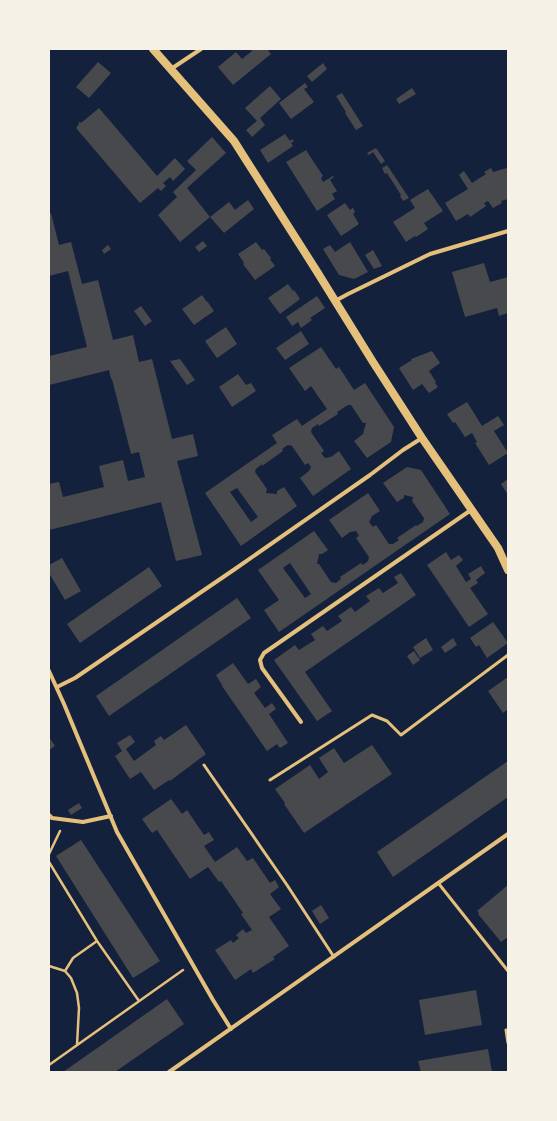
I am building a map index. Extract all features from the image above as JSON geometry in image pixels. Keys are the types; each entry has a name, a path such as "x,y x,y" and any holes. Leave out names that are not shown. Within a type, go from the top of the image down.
{"main road":[{"path":"153,49 234,141 422,438 498,548 508,570"}],"street":[{"path":"171,69 200,49"},
{"path":"335,301 430,254 508,231"},
{"path":"57,687 75,678 235,569 422,438"},
{"path":"301,722 262,668 260,660 264,653 472,509"},
{"path":"49,671 121,839 231,1029"},
{"path":"49,815 52,818 83,822 111,816"},
{"path":"169,1072 439,884 508,834"}],"lane":[{"path":"270,780 372,715 387,721 401,735 508,655"},
{"path":"204,765 287,885 334,957"},
{"path":"439,884 508,971"},
{"path":"506,1030 508,1043"}],"path":[{"path":"49,854 66,819"},
{"path":"49,862 97,941 138,1001"},
{"path":"65,971 73,958 97,941"},
{"path":"49,1065 192,964"},
{"path":"49,966 65,971 71,978 79,1008 77,1045"}],"building":[{"path":"250,49 267,49 271,54 233,85 218,67 236,52 242,59 252,51"},
{"path":"98,62 111,73 89,98 76,87"},
{"path":"323,63 327,69 312,82 307,76"},
{"path":"305,83 308,87 304,89 314,102 291,119 279,103"},
{"path":"270,86 281,99 260,118 265,125 252,137 246,130 257,121 245,108"},
{"path":"412,88 416,94 399,104 396,99"},
{"path":"342,93 363,126 356,130 336,96"},
{"path":"99,108 157,176 175,158 185,169 173,181 170,177 163,183 166,186 161,191 158,188 140,203 76,128 79,124 78,123 81,123"},
{"path":"285,134 290,141 292,139 294,141 291,143 293,146 268,163 260,150"},
{"path":"212,137 226,153 187,188 210,217 180,242 158,215 177,197 173,192 196,170 187,161"},
{"path":"376,148 385,161 381,164 373,152 369,155 367,153"},
{"path":"306,150 323,176 321,178 323,182 333,176 334,177 330,180 337,191 332,194 335,199 317,211 286,162"},
{"path":"387,165 409,198 403,201 400,196 401,195 387,173 385,174 382,168"},
{"path":"491,168 493,172 507,168 508,199 501,201 502,203 493,208 488,201 484,203 486,206 470,217 468,214 456,221 445,203 468,189 459,175 464,171 472,183 486,174 484,172"},
{"path":"428,189 443,211 424,223 428,229 406,242 393,222 415,208 410,200"},
{"path":"248,200 254,209 224,233 210,217 229,202 235,210"},
{"path":"345,203 350,210 353,208 355,212 353,214 359,224 341,236 327,215"},
{"path":"51,213 59,245 71,242 82,284 98,280 113,340 133,335 139,362 152,359 172,439 193,434 198,456 177,461 202,555 176,561 161,502 49,530 49,484 59,482 63,497 104,487 99,466 123,460 128,481 145,477 139,452 131,454 109,370 49,385 49,356 87,347 68,271 49,276 49,214"},
{"path":"203,241 207,246 199,252 195,247"},
{"path":"256,242 262,250 264,249 275,266 255,280 243,264 244,263 238,254"},
{"path":"350,242 368,272 354,279 339,275 323,249 330,245 335,252"},
{"path":"108,245 111,249 104,254 102,250"},
{"path":"373,250 382,266 374,269 365,255"},
{"path":"484,263 490,282 508,277 508,313 499,316 497,308 465,317 452,272"},
{"path":"288,284 300,299 280,314 268,298"},
{"path":"202,295 214,311 194,325 182,309"},
{"path":"317,296 325,308 310,318 312,320 301,328 298,322 292,326 286,317"},
{"path":"141,306 152,321 145,326 134,311"},
{"path":"226,327 237,344 217,358 205,341"},
{"path":"301,331 309,344 285,360 276,348"},
{"path":"321,347 336,369 339,367 354,390 365,383 394,427 391,442 367,458 354,441 363,434 366,423 363,423 351,405 348,405 337,412 338,414 319,426 318,424 312,428 311,432 324,451 321,453 325,458 331,457 339,451 351,469 313,496 300,478 309,471 311,467 308,463 305,465 292,446 288,445 282,449 283,451 262,466 262,464 256,469 255,472 267,489 266,493 277,494 277,491 284,487 297,506 241,546 205,493 277,443 272,435 297,419 302,426 327,409 311,386 305,391 289,368","holes":["237,488 258,517 251,522 230,492"]},
{"path":"432,351 440,363 429,371 438,387 429,393 422,384 413,390 399,368 412,360 411,359"},
{"path":"180,359 195,380 187,385 170,361"},
{"path":"238,374 246,385 251,383 256,391 232,407 219,387"},
{"path":"467,402 482,426 498,416 504,425 494,431 508,453 489,465 475,443 477,442 472,433 465,437 455,422 453,423 447,414"},
{"path":"407,467 421,470 450,514 279,632 264,610 279,600 258,570 314,531 328,550 322,554 319,554 317,564 319,564 331,582 336,583 341,579 340,577 361,563 363,565 368,561 369,557 356,538 359,536 356,531 350,532 342,538 329,520 368,493 380,511 372,516 369,522 373,527 376,525 389,544 393,544 399,540 397,538 423,522 424,518 412,501 413,497 404,495 404,498 397,502 383,483","holes":["290,563 311,594 305,598 283,568"]},
{"path":"508,479 508,495 501,484"},
{"path":"446,552 451,560 459,555 463,560 456,566 466,582 471,579 468,574 481,566 485,573 476,580 478,583 470,588 488,614 469,627 427,565"},
{"path":"62,558 81,591 65,600 49,573 49,565"},
{"path":"149,567 162,586 80,643 67,624"},
{"path":"401,573 416,595 305,672 332,711 317,721 274,660 295,645 299,650 315,640 311,634 323,626 327,631 342,621 338,616 351,607 355,612 370,601 366,596 379,588 383,593 398,583 394,577"},
{"path":"237,598 251,618 109,716 96,696"},
{"path":"493,622 508,643 487,658 479,645 476,647 470,638"},
{"path":"426,638 433,650 420,658 413,647"},
{"path":"453,638 457,645 445,653 441,647"},
{"path":"414,651 420,660 413,665 407,656"},
{"path":"233,663 248,684 256,679 261,687 254,693 265,708 272,703 276,709 269,714 288,743 280,748 277,744 267,751 222,686 216,675"},
{"path":"508,677 508,709 503,713 488,691"},
{"path":"186,725 206,754 170,781 169,780 154,790 141,772 130,779 115,756 122,751 117,743 130,735 135,742 126,749 134,761 156,745 154,741 158,738 161,736 164,740"},
{"path":"49,737 55,746 49,750"},
{"path":"372,745 392,774 304,833 275,789 310,765 319,779 328,772 319,758 334,748 344,763"},
{"path":"508,761 508,797 393,877 377,852"},
{"path":"171,799 182,814 187,810 204,835 209,832 214,840 204,846 215,862 237,847 247,861 253,858 270,883 275,880 279,887 270,894 281,909 269,917 289,946 273,957 275,959 253,973 251,969 235,980 215,950 231,940 233,943 239,938 236,935 243,929 246,933 252,930 241,914 243,913 221,881 219,882 208,867 190,879 157,830 152,833 142,819"},
{"path":"79,803 82,808 71,815 68,810"},
{"path":"81,840 160,961 133,978 56,856"},
{"path":"508,885 508,937 501,942 477,911"},
{"path":"321,905 329,918 320,924 312,911"},
{"path":"476,990 482,1025 425,1035 419,1000"},
{"path":"167,999 184,1024 115,1072 63,1072"},
{"path":"488,1049 492,1072 421,1072 418,1061"}]}
